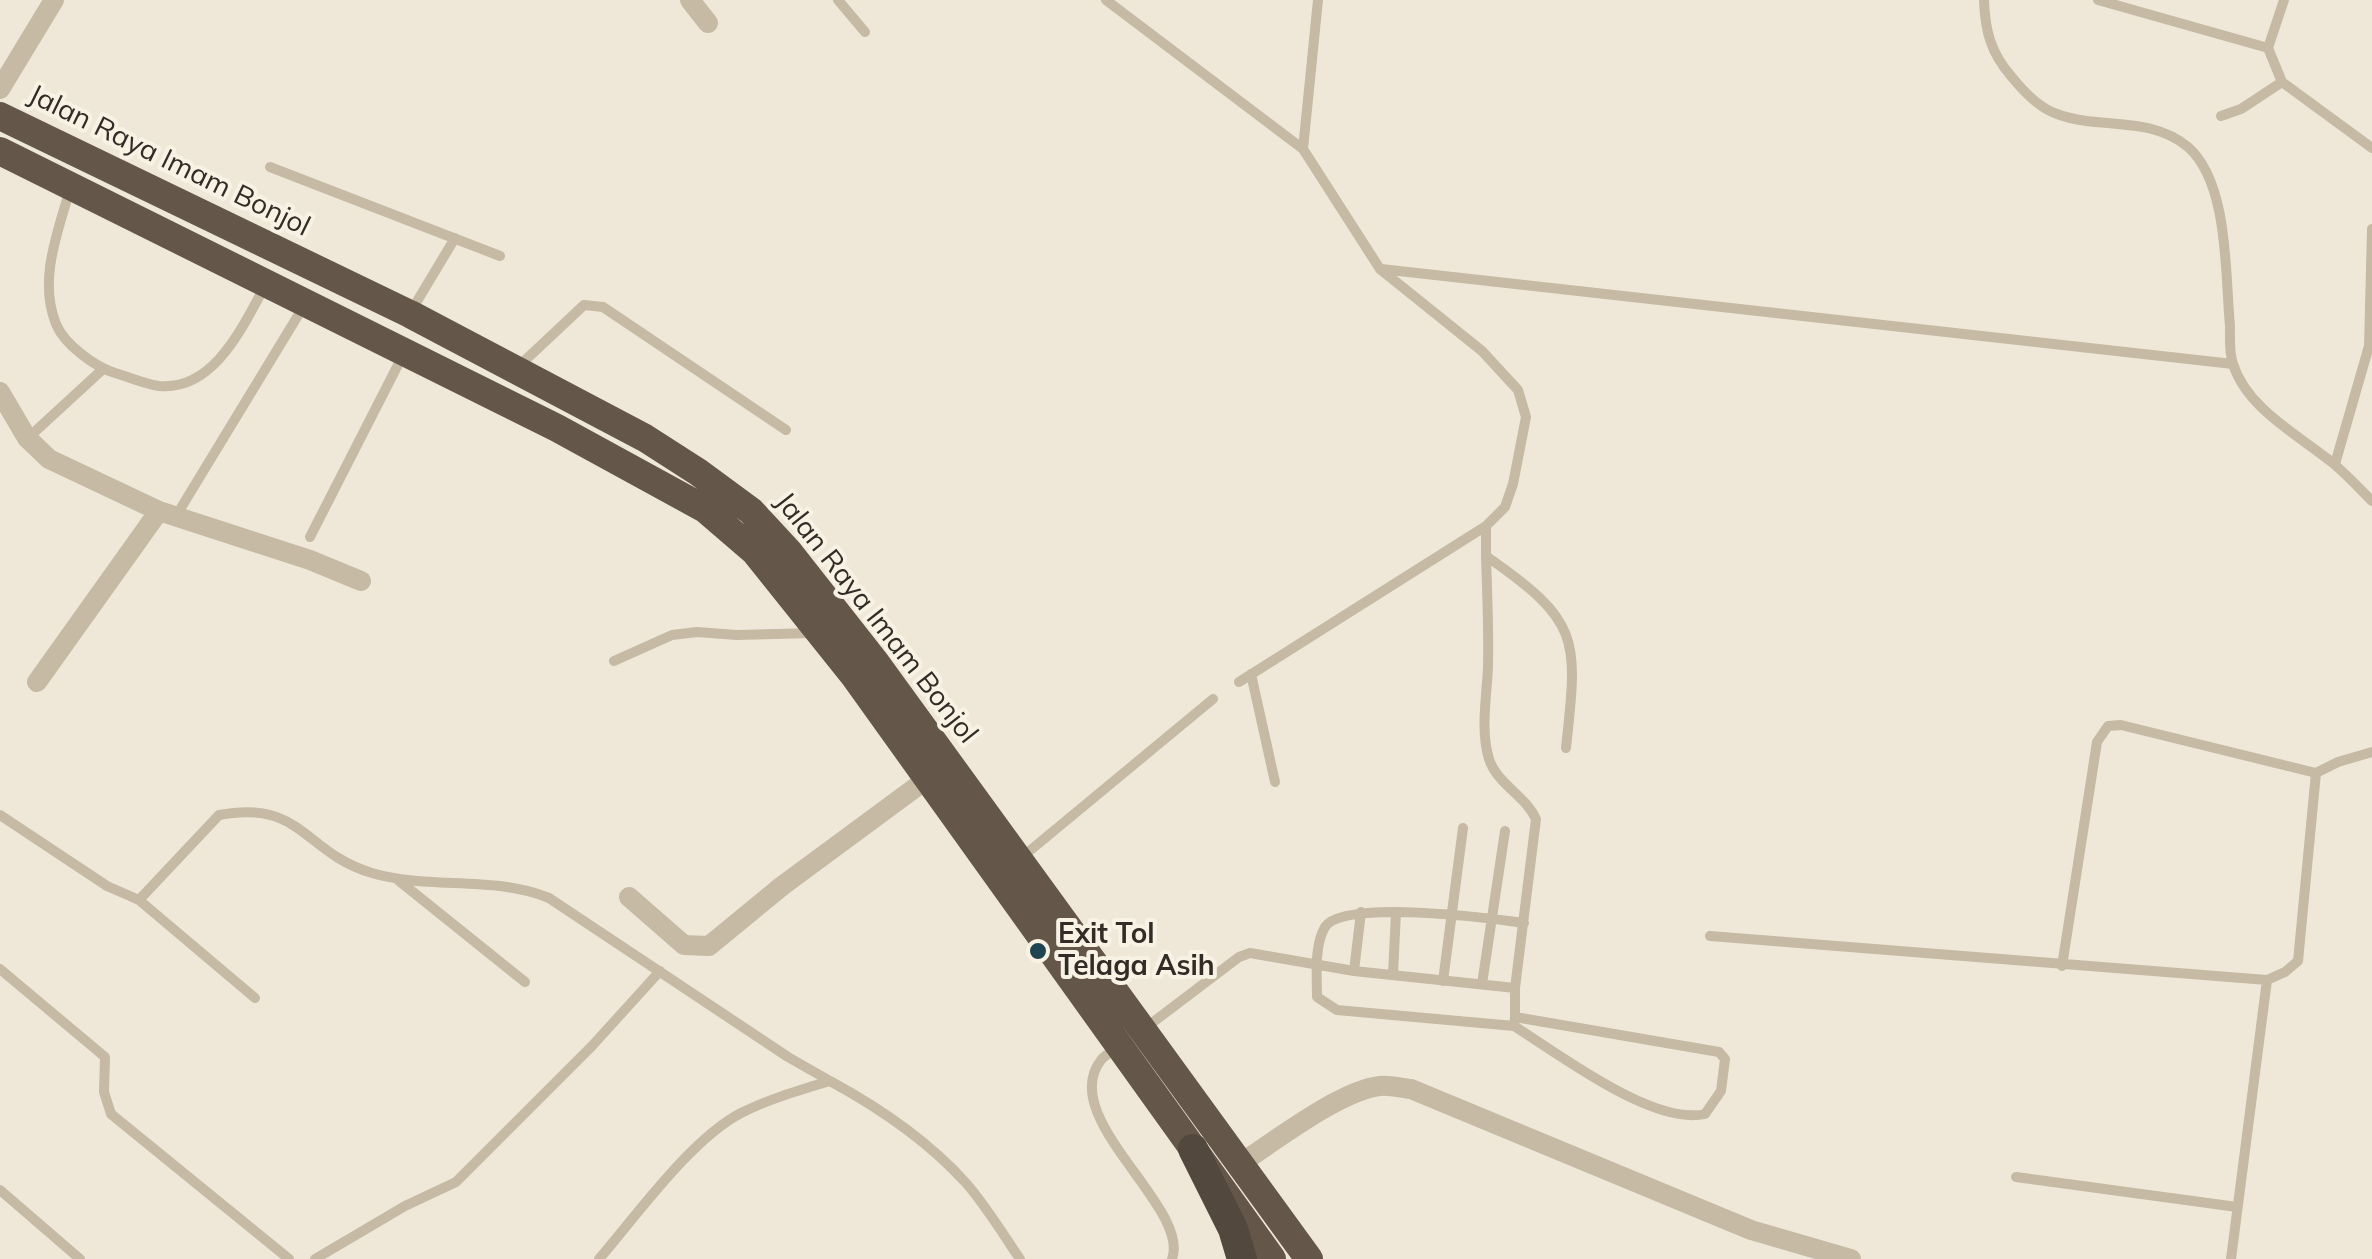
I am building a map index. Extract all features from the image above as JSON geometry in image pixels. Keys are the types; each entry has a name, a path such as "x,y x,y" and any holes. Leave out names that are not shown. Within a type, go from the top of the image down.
{"highway":[{"name":"Jalan Raya Imam Bonjol","path":"0,116 410,314 645,438 751,511 788,551 876,663 1020,859 1131,1038 1194,1149 1272,1259"},
{"name":"Jalan Raya Imam Bonjol","path":"0,152 557,428 704,509 755,552 855,676 927,779 1131,1038 1241,1164 1309,1259"},
{"path":"1194,1149 1233,1229 1242,1259"}],"street":[{"path":"0,89 54,0"},
{"path":"690,0 708,23"},
{"path":"0,392 27,438 48,458 168,514 310,560 361,581"},
{"path":"37,682 168,514"},
{"path":"629,898 684,945 709,946 782,886 927,779"},
{"path":"1241,1164 1323,1110 1357,1093 1379,1086 1412,1088 1752,1230 1851,1259"}],"lane":[{"path":"838,0 865,32"},
{"path":"1106,0 1302,149 1380,269 1482,351 1518,390 1526,417 1505,507 1486,526 1238,682"},
{"path":"1302,149 1318,0"},
{"path":"1984,0 1989,41 1997,60 2020,88 2038,102 2055,114 2163,131 2191,150 2207,167 2216,195 2233,364 2254,398 2277,424 2335,464 2372,500"},
{"path":"2098,0 2268,48"},
{"path":"2284,0 2268,48 2282,82 2372,148"},
{"path":"2221,116 2241,109 2282,82"},
{"path":"270,167 500,256"},
{"path":"71,186 49,263 51,303 57,327 102,369 161,386 193,379 232,346 266,285"},
{"path":"2335,464 2369,346 2372,228"},
{"path":"410,314 455,238"},
{"path":"1380,269 2233,364"},
{"path":"168,514 305,304"},
{"path":"515,370 584,305 592,304 786,430"},
{"path":"310,537 404,353"},
{"path":"27,438 102,369"},
{"path":"1486,526 1485,732 1489,762 1505,784 1528,802 1536,819 1515,988 1515,1022"},
{"path":"1486,556 1538,596 1559,618 1571,641 1575,670 1566,748"},
{"path":"614,661 672,636 698,632 818,633"},
{"path":"1252,674 1275,782"},
{"path":"1020,859 1212,699"},
{"path":"2062,966 2097,742 2108,726 2120,725 2316,774 2338,762 2372,752"},
{"path":"1710,936 2267,980 2298,961 2316,774"},
{"path":"139,900 219,815 243,810 283,817 352,865 397,879 532,891 788,1058 866,1101 969,1186 1020,1259"},
{"path":"0,816 108,886 139,900 255,998"},
{"path":"1443,981 1462,828"},
{"path":"1482,984 1505,831"},
{"path":"397,879 524,982"},
{"path":"1354,971 1360,912"},
{"path":"1515,1022 1631,1099 1689,1118 1705,1114 1721,1091 1725,1060 1718,1052 1515,1022 1337,1010 1317,996 1323,930 1334,917 1396,912 1524,923"},
{"path":"1393,974 1396,912"},
{"path":"1172,1259 1176,1249 1172,1227 1120,1155 1095,1100 1092,1087 1100,1061 1250,952 1317,966 1515,988"},
{"path":"0,969 105,1057 104,1092 111,1114 289,1259"},
{"path":"316,1259 405,1206 456,1182 592,1046 660,971"},
{"path":"2231,1259 2267,980"},
{"path":"599,1259 704,1139 739,1114 788,1093 830,1081"},
{"path":"2016,1177 2236,1207"},
{"path":"0,1190 80,1259"}],"place":[{"name":"Exit Tol Telaga Asih","path":"1038,951"}]}
